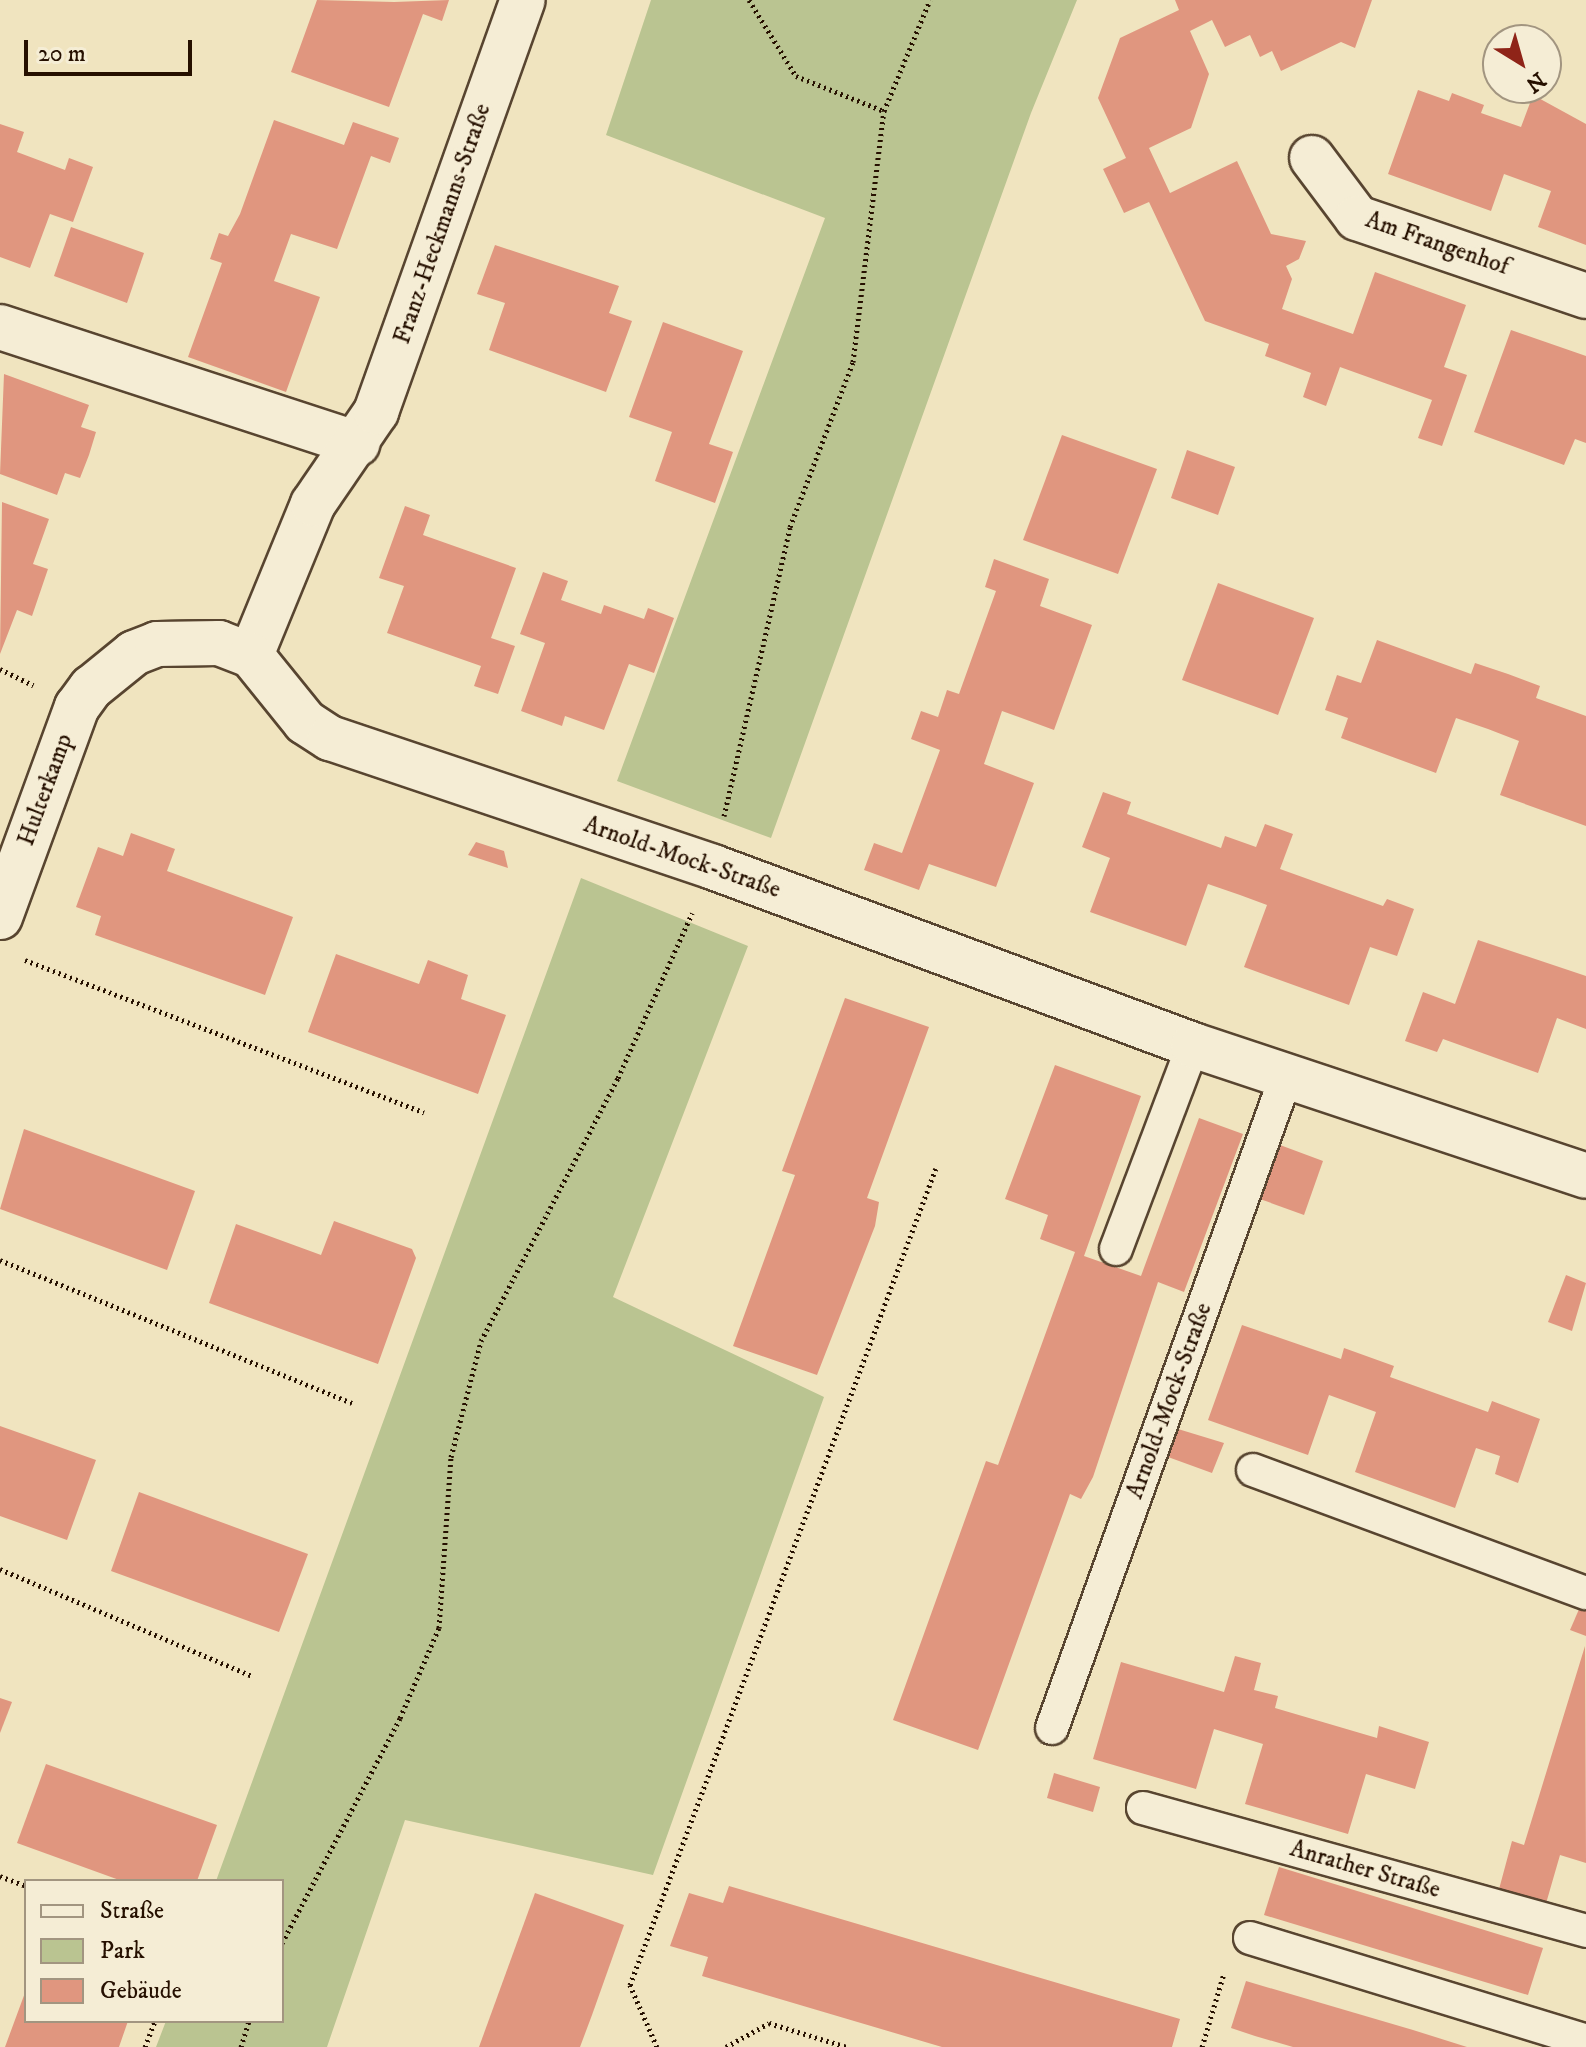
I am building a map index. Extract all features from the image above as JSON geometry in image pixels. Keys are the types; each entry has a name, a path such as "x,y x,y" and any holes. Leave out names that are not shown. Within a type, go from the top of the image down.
{"street":[{"name":"Franz-Heckmanns-Straße","path":"251,655 313,504 357,444 376,412 523,0"},
{"name":"Am Frangenhof","path":"1312,158 1357,218 1586,296"},
{"path":"0,327 357,444"},
{"name":"Hulterkamp","path":"7,936 77,707 107,673 157,644 219,643 251,655"},
{"name":"Arnold-Mock-Straße","path":"251,655 305,722 330,738 713,867 1193,1045 1586,1176"}],"lane":[{"path":"1116,1249 1193,1045"},
{"name":"Arnold-Mock-Straße","path":"1052,1728 1287,1074"},
{"path":"1253,1470 1586,1593"},
{"name":"Anrather Straße","path":"1143,1808 1586,1931"},
{"path":"1250,1938 1586,2041"}],"path":[{"path":"749,0 796,76 884,111"},
{"path":"284,1939 400,1718 439,1628 451,1457 481,1341 618,1078 713,867 790,527 853,362 884,111 930,0"},
{"path":"7,936 424,1112"},
{"path":"657,2047 630,1985 936,1168"},
{"path":"0,1260 352,1403"},
{"path":"0,1569 252,1676"},
{"path":"0,1876 24,1885"},
{"path":"145,2047 154,2023"},
{"path":"241,2047 248,2023"},
{"path":"726,2047 769,2023 847,2047"}],"green space":[{"path":"651,0 1077,0 1031,113 771,838 617,781 825,218 606,135"},
{"path":"581,878 748,946 613,1297 824,1397 653,1875 405,1820 327,2047 156,2047 165,2023 284,2023 284,1879 217,1879"}],"building":[{"path":"317,0 449,0 442,21 423,14 389,107 291,72"},
{"path":"1175,0 1372,0 1355,48 1341,42 1281,71 1272,51 1260,57 1250,35 1225,47 1212,20 1190,31 1209,74 1191,128 1149,148 1170,193 1237,161 1271,234 1306,241 1299,259 1286,266 1292,279 1282,309 1353,334 1375,272 1466,305 1444,367 1467,375 1442,446 1418,438 1432,400 1340,367 1326,406 1303,397 1311,373 1265,356 1269,344 1205,321 1149,202 1124,213 1103,169 1126,158 1098,98 1120,38 1179,10"},
{"path":"1418,90 1449,101 1452,93 1484,105 1481,113 1521,127 1530,104 1549,104 1586,124 1586,245 1538,227 1551,191 1504,174 1491,211 1388,174"},
{"path":"274,120 344,145 353,122 399,138 390,163 371,156 337,249 291,234 274,281 320,297 286,392 188,357 222,263 210,259 219,233 228,236 240,214"},
{"path":"0,124 24,132 17,152 65,170 69,158 93,167 73,222 50,214 30,268 0,257"},
{"path":"71,227 144,253 127,303 54,276"},
{"path":"495,245 619,286 609,313 632,321 606,392 489,350 505,303 477,294"},
{"path":"663,322 743,351 709,444 733,452 715,503 655,481 672,432 629,417"},
{"path":"1511,330 1586,356 1586,443 1575,439 1564,465 1474,432"},
{"path":"4,374 89,405 81,427 96,432 89,455 80,478 65,473 57,495 0,474"},
{"path":"1062,435 1157,469 1118,574 1023,540"},
{"path":"1187,450 1235,467 1218,515 1171,498"},
{"path":"2,502 49,519 33,564 48,569 32,616 17,610 0,654"},
{"path":"405,506 430,515 423,535 516,568 491,638 515,646 498,694 474,686 481,666 387,633 404,586 379,578"},
{"path":"994,559 1049,579 1040,606 1092,625 1054,730 1002,711 984,764 1034,783 996,887 929,864 919,890 864,870 874,843 902,853 940,750 911,739 921,711 938,717 947,690 959,694 996,591 985,587"},
{"path":"543,572 568,581 561,600 601,614 604,605 644,619 648,608 674,618 654,673 629,664 604,730 565,716 562,726 521,711 545,643 520,634"},
{"path":"1218,583 1314,618 1278,715 1182,680"},
{"path":"1377,640 1471,674 1475,663 1508,674 1540,686 1536,698 1586,716 1586,826 1500,795 1519,741 1488,729 1456,718 1436,773 1341,738 1348,718 1325,710 1337,675 1361,683"},
{"path":"1103,792 1131,802 1127,814 1221,848 1225,836 1256,847 1265,824 1293,834 1280,869 1383,906 1387,899 1414,909 1397,956 1370,947 1349,1005 1244,967 1267,905 1240,895 1208,884 1186,946 1090,912 1110,858 1082,847"},
{"path":"131,833 175,849 167,871 293,917 265,995 95,935 101,916 76,907 98,847 123,856"},
{"path":"476,842 504,851 508,868 468,855"},
{"path":"1478,940 1586,976 1586,1029 1557,1018 1538,1073 1443,1039 1437,1052 1405,1041 1423,992 1455,1004"},
{"path":"336,954 419,984 428,960 468,975 461,999 506,1015 478,1094 308,1032"},
{"path":"845,998 929,1027 867,1198 879,1202 875,1226 817,1375 733,1346 795,1175 782,1171"},
{"path":"1055,1065 1141,1096 1084,1256 1141,1276 1199,1118 1243,1134 1184,1292 1158,1282 1093,1477 1081,1499 1070,1494 978,1750 893,1720 986,1461 998,1465 1075,1252 1040,1239 1048,1215 1005,1199"},
{"path":"24,1129 195,1191 167,1270 0,1209"},
{"path":"1280,1145 1323,1161 1304,1215 1260,1199"},
{"path":"334,1221 412,1249 416,1258 378,1364 209,1303 236,1224 321,1255"},
{"path":"1566,1275 1586,1283 1572,1331 1548,1322"},
{"path":"1242,1325 1341,1359 1344,1348 1394,1366 1390,1377 1488,1412 1492,1401 1540,1419 1518,1483 1495,1474 1500,1456 1476,1448 1455,1508 1355,1472 1376,1412 1329,1395 1308,1455 1208,1420"},
{"path":"0,1426 96,1460 67,1540 0,1516"},
{"path":"1178,1429 1224,1443 1212,1473 1168,1457"},
{"path":"139,1492 308,1554 279,1632 111,1571"},
{"path":"1580,1607 1586,1609 1586,1636 1570,1630"},
{"path":"1585,1646 1586,1863 1560,1855 1545,1907 1498,1893 1512,1841 1524,1845"},
{"path":"1235,1656 1261,1663 1254,1690 1278,1696 1275,1708 1377,1738 1379,1726 1429,1742 1415,1789 1366,1774 1348,1834 1245,1804 1263,1744 1214,1729 1196,1789 1093,1759 1121,1662 1224,1692"},
{"path":"0,1698 12,1702 0,1733"},
{"path":"46,1764 217,1825 198,1879 116,1879 17,1843"},
{"path":"1054,1773 1100,1787 1093,1812 1047,1798"},
{"path":"1279,1867 1543,1948 1528,1995 1264,1915"},
{"path":"729,1886 1180,2019 1172,2047 942,2047 702,1976 708,1957 670,1946 689,1893 723,1903"},
{"path":"535,1893 624,1925 592,2015 580,2047 479,2047"},
{"path":"1246,1981 1467,2047 1293,2047 1255,2036 1231,2028"},
{"path":"24,1995 24,2023 127,2023 119,2047 5,2047"}]}
